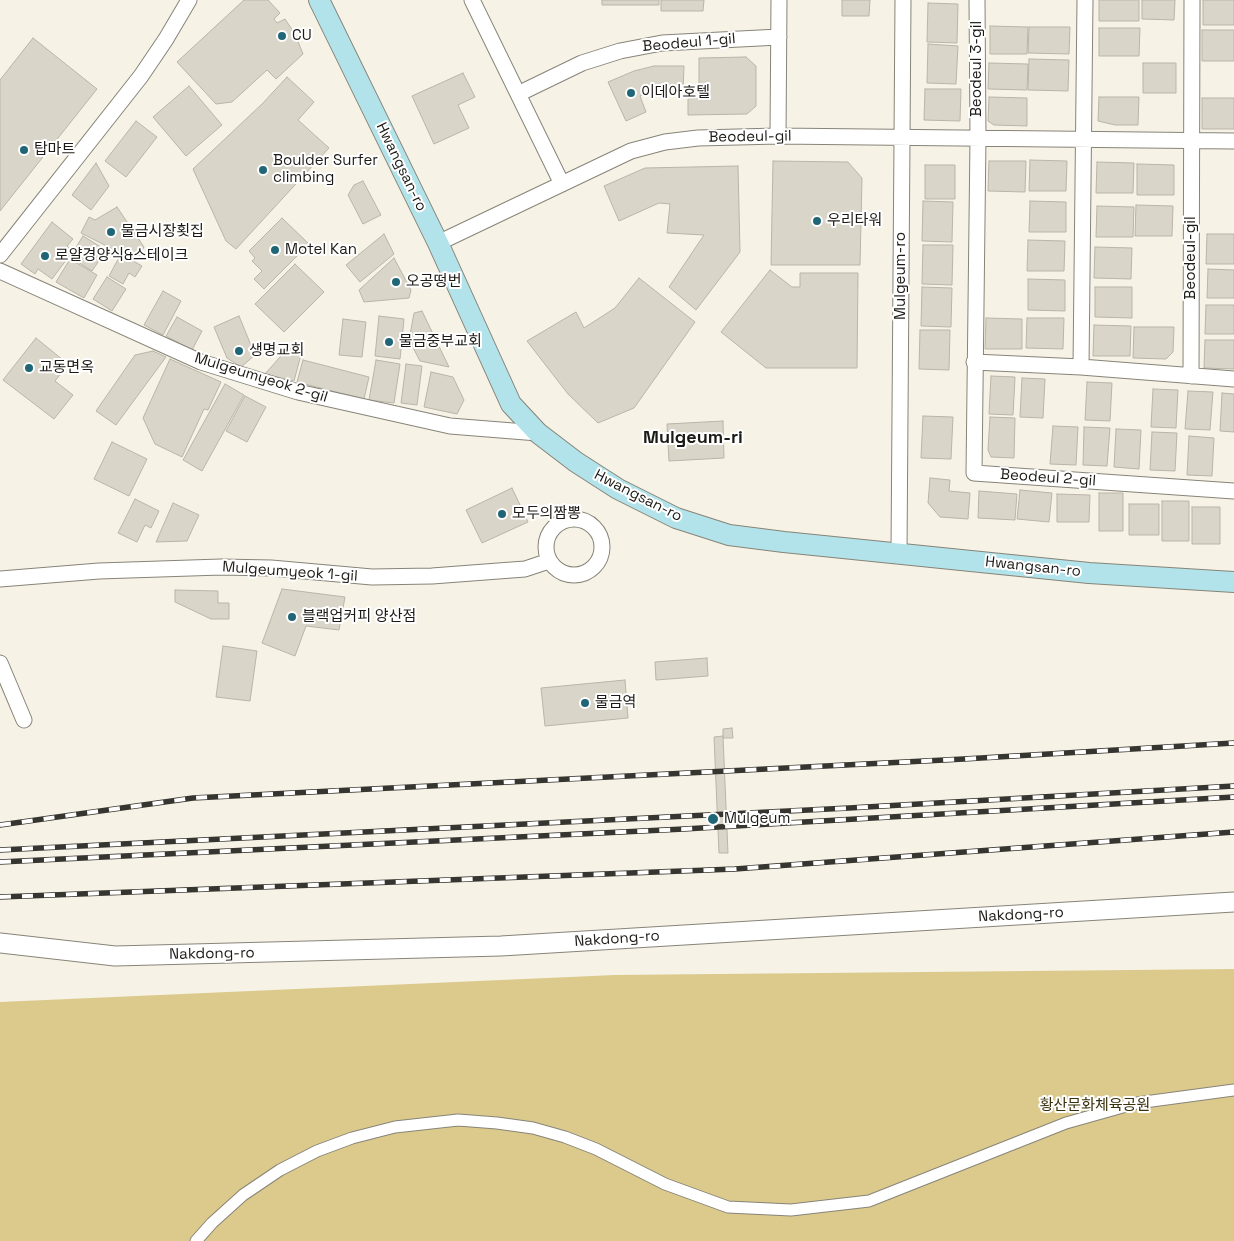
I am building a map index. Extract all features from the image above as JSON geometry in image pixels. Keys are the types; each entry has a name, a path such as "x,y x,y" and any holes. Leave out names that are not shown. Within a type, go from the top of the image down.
{"main road":[{"name":"Hwangsan-ro","path":"319,0 438,243 511,404 538,433 576,462 618,489 676,518 729,534 784,542 1089,573 1234,582"}],"street":[{"path":"0,255 141,76 189,0"},
{"path":"472,0 562,184"},
{"path":"778,0 778,136"},
{"name":"Mulgeum-ro","path":"899,553 903,0"},
{"name":"Beodeul 3-gil","path":"977,0 978,137"},
{"path":"1081,367 1085,0"},
{"name":"Beodeul-gil","path":"1191,376 1192,0"},
{"name":"Beodeul 1-gil","path":"518,94 582,63 620,50 662,43 779,37"},
{"name":"Beodeul-gil","path":"438,243 631,151 665,142 698,138 778,136 1234,141"},
{"name":"Beodeul 2-gil","path":"978,137 974,473 1234,491"},
{"name":"Mulgeumyeok 2-gil","path":"0,270 201,362 298,392 450,426 538,433"},
{"path":"974,362 1081,367 1234,379"},
{"name":"Mulgeumyeok 1-gil","path":"0,579 100,571 221,567 271,568 372,577 432,576 525,569 549,561"},
{"path":"0,663 24,720"},
{"name":"Nakdong-ro","path":"0,943 115,956 491,947 1234,902"},
{"path":"196,1241 212,1223 243,1195 280,1170 317,1151 352,1138 395,1127 458,1120 533,1128 565,1137 596,1149 665,1184 728,1207 791,1210 869,1201 1066,1123 1137,1103 1234,1090"}],"green space":[{"name":"황산문화체육공원","path":"1234,969 1234,1241 0,1241 0,1002 615,975"}],"building":[{"path":"244,0 268,0 280,13 274,19 277,23 285,19 295,34 303,54 276,79 267,70 232,102 216,104 177,62"},
{"path":"602,0 659,0 659,5 602,5"},
{"path":"661,0 704,0 703,11 661,11"},
{"path":"842,0 870,0 869,16 842,16"},
{"path":"1099,0 1139,0 1139,21 1099,21"},
{"path":"1142,0 1175,0 1174,20 1142,19"},
{"path":"1203,0 1234,0 1234,25 1203,25"},
{"path":"928,3 958,4 957,43 927,42"},
{"path":"990,26 1028,27 1027,54 990,54"},
{"path":"1029,27 1070,27 1069,54 1028,53"},
{"path":"1099,28 1140,28 1139,56 1099,56"},
{"path":"1202,30 1234,30 1234,61 1202,61"},
{"name":"탑마트","path":"33,38 97,89 0,211 0,80"},
{"path":"928,44 958,46 956,84 927,83"},
{"path":"746,57 756,66 756,106 747,114 688,115 688,99 699,98 699,58"},
{"path":"1029,59 1069,60 1068,91 1028,90"},
{"path":"989,63 1028,64 1027,90 988,89"},
{"path":"1143,63 1176,63 1176,93 1143,93"},
{"name":"이데아호텔","path":"654,66 684,66 683,91 651,92 640,96 646,112 626,121 608,82 634,71"},
{"path":"463,73 475,97 458,105 469,128 434,144 412,96"},
{"path":"287,77 314,102 298,120 329,148 236,249 226,241 193,169 263,103"},
{"path":"189,86 222,125 186,156 153,117"},
{"path":"925,89 961,89 960,121 924,120"},
{"path":"989,97 1027,98 1027,126 994,125 988,121"},
{"path":"1099,97 1139,97 1138,125 1115,125 1098,121"},
{"path":"1202,98 1234,98 1234,129 1202,129"},
{"path":"136,121 157,137 126,177 105,161"},
{"path":"1030,160 1067,161 1066,191 1029,191"},
{"name":"우리타워","path":"773,161 848,162 862,178 860,265 771,265"},
{"path":"989,161 1026,161 1025,192 988,191"},
{"path":"1097,162 1134,163 1133,193 1096,193"},
{"path":"96,163 109,186 91,210 72,195"},
{"path":"1137,164 1174,165 1174,195 1137,195"},
{"path":"925,165 955,165 955,199 925,199"},
{"path":"738,166 740,252 696,310 669,287 704,235 667,233 670,204 659,203 619,221 604,186 645,168"},
{"path":"363,181 381,215 363,224 348,195 354,185"},
{"path":"923,201 953,202 952,242 922,241"},
{"path":"1030,201 1066,202 1066,232 1029,232"},
{"path":"1136,205 1173,206 1172,236 1135,236"},
{"path":"1097,206 1134,207 1133,237 1096,237"},
{"path":"117,207 144,247 136,261 81,233 89,217 95,220"},
{"path":"282,218 309,244 264,289 254,279 262,271 252,261 255,258 249,251"},
{"path":"52,222 73,239 67,246 73,251 52,279 38,269 35,274 21,264"},
{"path":"384,234 394,254 360,282 346,265"},
{"path":"1207,234 1234,234 1234,264 1206,264"},
{"path":"83,236 106,250 92,271 70,257"},
{"path":"1028,240 1065,241 1064,271 1027,271"},
{"path":"923,245 953,245 952,285 922,284"},
{"path":"1095,247 1132,248 1131,279 1094,278"},
{"path":"121,254 142,266 135,277 129,273 123,284 109,276"},
{"path":"394,258 411,290 409,298 364,302 359,290"},
{"path":"70,259 97,275 84,298 56,282"},
{"path":"295,264 324,292 284,332 255,304"},
{"path":"1208,269 1234,270 1234,298 1207,298"},
{"path":"770,270 792,287 800,287 800,273 858,273 857,368 766,368 721,332"},
{"path":"107,277 126,289 112,311 93,299"},
{"path":"639,278 695,322 634,408 598,423 568,394 527,341 576,312 584,328 615,308"},
{"path":"1028,279 1065,280 1065,311 1028,310"},
{"path":"922,287 952,288 951,327 921,326"},
{"path":"1095,287 1132,287 1132,318 1095,317"},
{"path":"163,291 181,301 163,335 144,325"},
{"path":"1206,305 1234,305 1234,334 1205,334"},
{"path":"422,311 449,367 420,361 409,340 414,313"},
{"path":"239,316 255,355 241,367 227,358 214,327"},
{"path":"379,316 404,319 400,359 375,356"},
{"path":"177,317 202,331 192,350 166,336"},
{"path":"986,318 1022,319 1022,349 985,349"},
{"path":"1027,318 1064,318 1063,349 1026,348"},
{"path":"343,319 366,322 362,357 339,355"},
{"path":"1094,325 1131,326 1130,356 1093,356"},
{"path":"1134,327 1174,327 1173,352 1166,359 1133,358"},
{"path":"920,330 950,330 949,370 919,369"},
{"path":"36,338 68,364 55,381 73,395 54,419 3,380"},
{"path":"1205,340 1234,340 1234,369 1204,368"},
{"path":"288,348 302,351 294,381 265,374"},
{"path":"153,351 166,357 116,425 96,411 135,355"},
{"path":"170,359 221,382 208,410 204,409 182,457 155,444 143,418"},
{"path":"303,360 369,377 364,399 297,382"},
{"path":"376,360 400,364 394,403 369,400"},
{"path":"406,364 422,366 417,405 401,403"},
{"path":"431,372 453,377 464,400 457,414 424,407"},
{"path":"991,376 1015,377 1013,415 989,414"},
{"path":"1022,378 1045,379 1043,418 1020,417"},
{"path":"1087,382 1112,383 1110,421 1085,420"},
{"path":"225,384 244,395 202,471 183,460"},
{"path":"1153,389 1178,390 1176,428 1151,427"},
{"path":"1188,391 1213,392 1210,430 1185,429"},
{"path":"1222,393 1234,394 1234,432 1220,431"},
{"path":"245,396 266,407 247,442 226,431"},
{"path":"923,416 953,417 951,459 921,458"},
{"path":"990,417 1015,418 1014,458 991,457 988,450"},
{"path":"723,421 724,458 669,461 667,424"},
{"path":"1053,426 1078,427 1076,465 1050,464"},
{"path":"1084,427 1110,428 1107,466 1083,465"},
{"path":"1116,429 1141,430 1139,469 1114,467"},
{"path":"1152,432 1177,433 1175,471 1150,470"},
{"path":"1189,436 1214,438 1212,476 1187,475"},
{"path":"112,442 147,459 129,496 94,479"},
{"path":"930,478 950,480 949,491 970,493 968,519 940,517 928,503"},
{"path":"512,488 528,522 482,543 466,510"},
{"path":"1020,490 1052,493 1049,522 1017,519"},
{"path":"979,491 1017,494 1015,520 978,518"},
{"path":"1099,493 1123,493 1123,531 1099,531"},
{"path":"1057,494 1090,495 1089,522 1057,522"},
{"path":"135,499 159,511 151,528 145,525 137,542 118,533"},
{"path":"1162,501 1189,501 1189,541 1162,541"},
{"path":"173,503 199,515 187,541 156,542"},
{"path":"1129,504 1159,504 1159,535 1129,535"},
{"path":"1192,507 1220,507 1220,544 1192,544"},
{"path":"282,589 345,597 339,630 306,626 295,656 262,643"},
{"path":"175,590 218,591 218,603 229,603 229,619 211,619 175,602"},
{"path":"223,646 257,651 250,701 216,697"},
{"path":"707,658 708,676 656,680 655,662"},
{"name":"물금역","path":"625,680 628,718 545,726 541,688"},
{"path":"732,728 733,738 723,738 723,729"},
{"path":"723,736 728,853 719,853 714,737"}],"railway":[{"path":"0,825 193,798 964,759 1234,743"},
{"path":"0,850 849,808 1234,786"},
{"path":"0,862 684,829 1234,797"},
{"path":"0,897 735,869 1234,832"}],"place":[{"name":"CU","path":"282,36"},
{"name":"이데아호텔","path":"631,93"},
{"name":"탑마트","path":"24,150"},
{"name":"Boulder Surfer climbing","path":"263,170"},
{"name":"우리타워","path":"817,221"},
{"name":"물금시장횟집","path":"111,232"},
{"name":"Motel Kan","path":"275,250"},
{"name":"로얄경양식&스테이크","path":"45,256"},
{"name":"오공떵번","path":"396,282"},
{"name":"물금중부교회","path":"389,342"},
{"name":"생명교회","path":"239,351"},
{"name":"교동면옥","path":"29,368"},
{"name":"모두의짬뽕","path":"502,514"},
{"name":"블랙업커피 양산점","path":"292,617"},
{"name":"물금역","path":"585,703"},
{"name":"Mulgeum","path":"713,819"}],"district":[{"name":"Mulgeum-ri","path":"693,438"}]}
